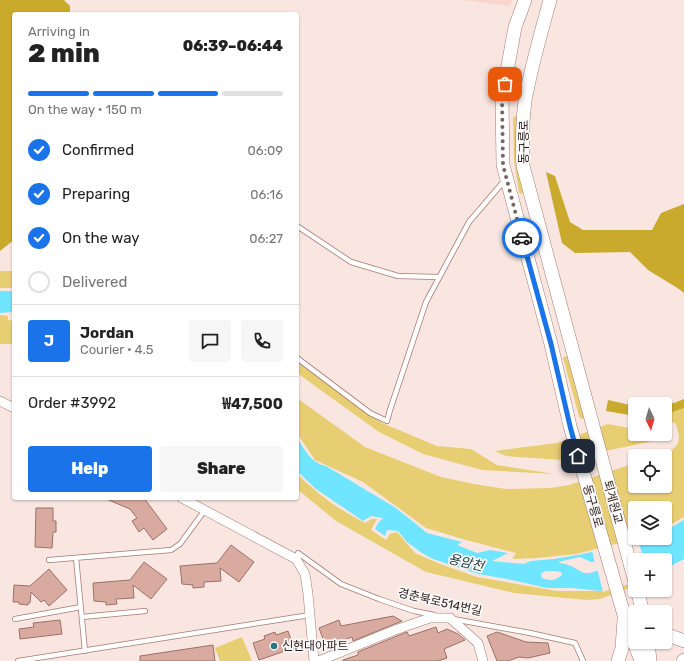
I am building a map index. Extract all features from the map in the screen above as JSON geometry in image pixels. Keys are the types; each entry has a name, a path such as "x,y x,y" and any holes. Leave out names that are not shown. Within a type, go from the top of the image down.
{"street":[{"name":"동구릉로","path":"524,0 515,27 502,99 503,165 551,344 570,426 624,615"},
{"name":"동구릉로","path":"550,0 533,62 525,102 522,139 523,166 591,422"},
{"path":"0,401 12,407"},
{"name":"퇴계원교","path":"591,422 628,557"},
{"name":"경춘북로514번길","path":"186,500 296,559"},
{"path":"296,559 305,574 314,661"},
{"path":"618,661 622,648 624,615"},
{"path":"624,615 645,653"},
{"path":"319,661 395,630 430,618 450,618 478,643 483,661"},
{"path":"672,637 684,641"}],"lane":[{"path":"299,360 370,413 387,421 426,302 469,222 506,179"},
{"path":"299,227 351,262 398,276 439,277"},
{"path":"49,560 171,550 180,544 205,510"},
{"name":"경춘북로514번길","path":"296,559 298,553 341,584 379,599 414,610 530,632 575,643 583,661"},
{"path":"76,558 85,650"},
{"path":"15,619 81,607"},
{"path":"82,617 145,611"},
{"path":"18,661 310,615"}],"shaded area":[{"path":"0,0 64,0 70,6 70,12 12,12 12,242 0,251"},
{"path":"463,0 512,0 510,6"},
{"path":"515,116 517,117 524,192 521,194 519,192 514,161 513,118"},
{"path":"546,172 555,176 570,222 583,230 652,230 661,213 684,204 684,293 648,270 630,252 575,253 562,243"},
{"path":"0,271 12,271 12,288 0,288"},
{"path":"0,315 8,316 8,320 12,321 12,344 0,344"},
{"path":"565,356 567,357 584,415 584,418 581,419 563,358"},
{"path":"299,362 382,423 437,446 471,449 497,465 555,474 482,470 423,454 379,432 299,374"},
{"path":"299,399 365,447 441,477 506,489 551,488 569,485 628,465 628,493 672,493 672,450 677,445 679,436 675,423 672,422 672,412 684,408 684,517 672,524 672,501 628,501 628,541 576,554 512,559 516,553 426,528 363,482 315,460 299,436"},
{"path":"684,399 684,408 672,412 672,403"},
{"path":"608,400 628,404 628,415 606,411"},
{"path":"608,424 628,428 628,441 653,441 562,460 506,456 495,451 557,443"},
{"path":"299,476 313,489 355,518 365,523 372,519 377,519 371,530 386,540 390,534 397,532 415,553 440,564 477,577 557,591 600,591 628,582 628,589 600,599 586,600 514,593 426,572 336,521 299,491"},
{"path":"242,637 252,661 220,661 215,648"}],"water":[{"path":"0,291 12,291 12,312 0,313"},
{"name":"용암천","path":"299,441 312,459 316,462 326,466 396,508 427,533 462,542 457,545 477,553 490,550 508,553 492,561 524,564 531,561 583,554 628,544 628,545 672,545 672,527 684,520 684,559 672,565 672,553 628,553 628,581 600,591 572,588 547,588 478,574 433,559 407,542 398,531 387,530 385,536 375,529 383,518 371,516 363,521 316,489 299,473","holes":["580,557 591,562 598,562 599,570 590,573 584,573 569,565 558,562","545,571 561,572 562,575 552,580 542,578 541,574"]}],"pier":[{"path":"628,542 628,545 640,545 642,553 628,553 628,584 603,592 597,568 598,566 595,564 592,550"}],"building":[{"path":"109,500 145,500 167,529 153,540 144,528 139,532 132,521 137,518 130,509"},
{"path":"36,508 53,508 53,521 56,521 56,532 53,532 52,548 35,547"},
{"path":"231,545 254,562 239,582 220,568 221,581 204,582 204,587 193,588 193,585 182,584 180,566 217,563"},
{"path":"144,562 167,579 151,599 133,585 134,598 116,599 117,604 106,605 106,602 94,601 93,583 130,580"},
{"path":"49,569 67,590 49,606 44,600 41,602 31,592 30,603 28,603 28,605 13,602 14,585 30,586"},
{"path":"393,616 402,621 353,641 352,637 326,647 319,628 339,620 341,626"},
{"path":"60,620 62,634 20,639 19,629 34,627 33,623"},
{"path":"436,627 438,633 447,629 458,634 465,640 444,649 447,658 438,661 343,661 358,655 358,652 407,632 409,636"},
{"name":"신현대아파트","path":"288,631 294,648 259,660 253,643 265,639 264,636 275,632 276,635"},
{"path":"497,632 526,642 548,643 550,653 528,658 519,657 508,661 497,661 487,636"},
{"path":"213,645 215,661 140,661 140,656"}],"way so far":[{"path":"505,84 502,99 503,165 522,238"}],"place":[{"name":"신현대아파트","path":"274,646"}],"route":[{"path":"522,238 551,344 578,456"}]}
